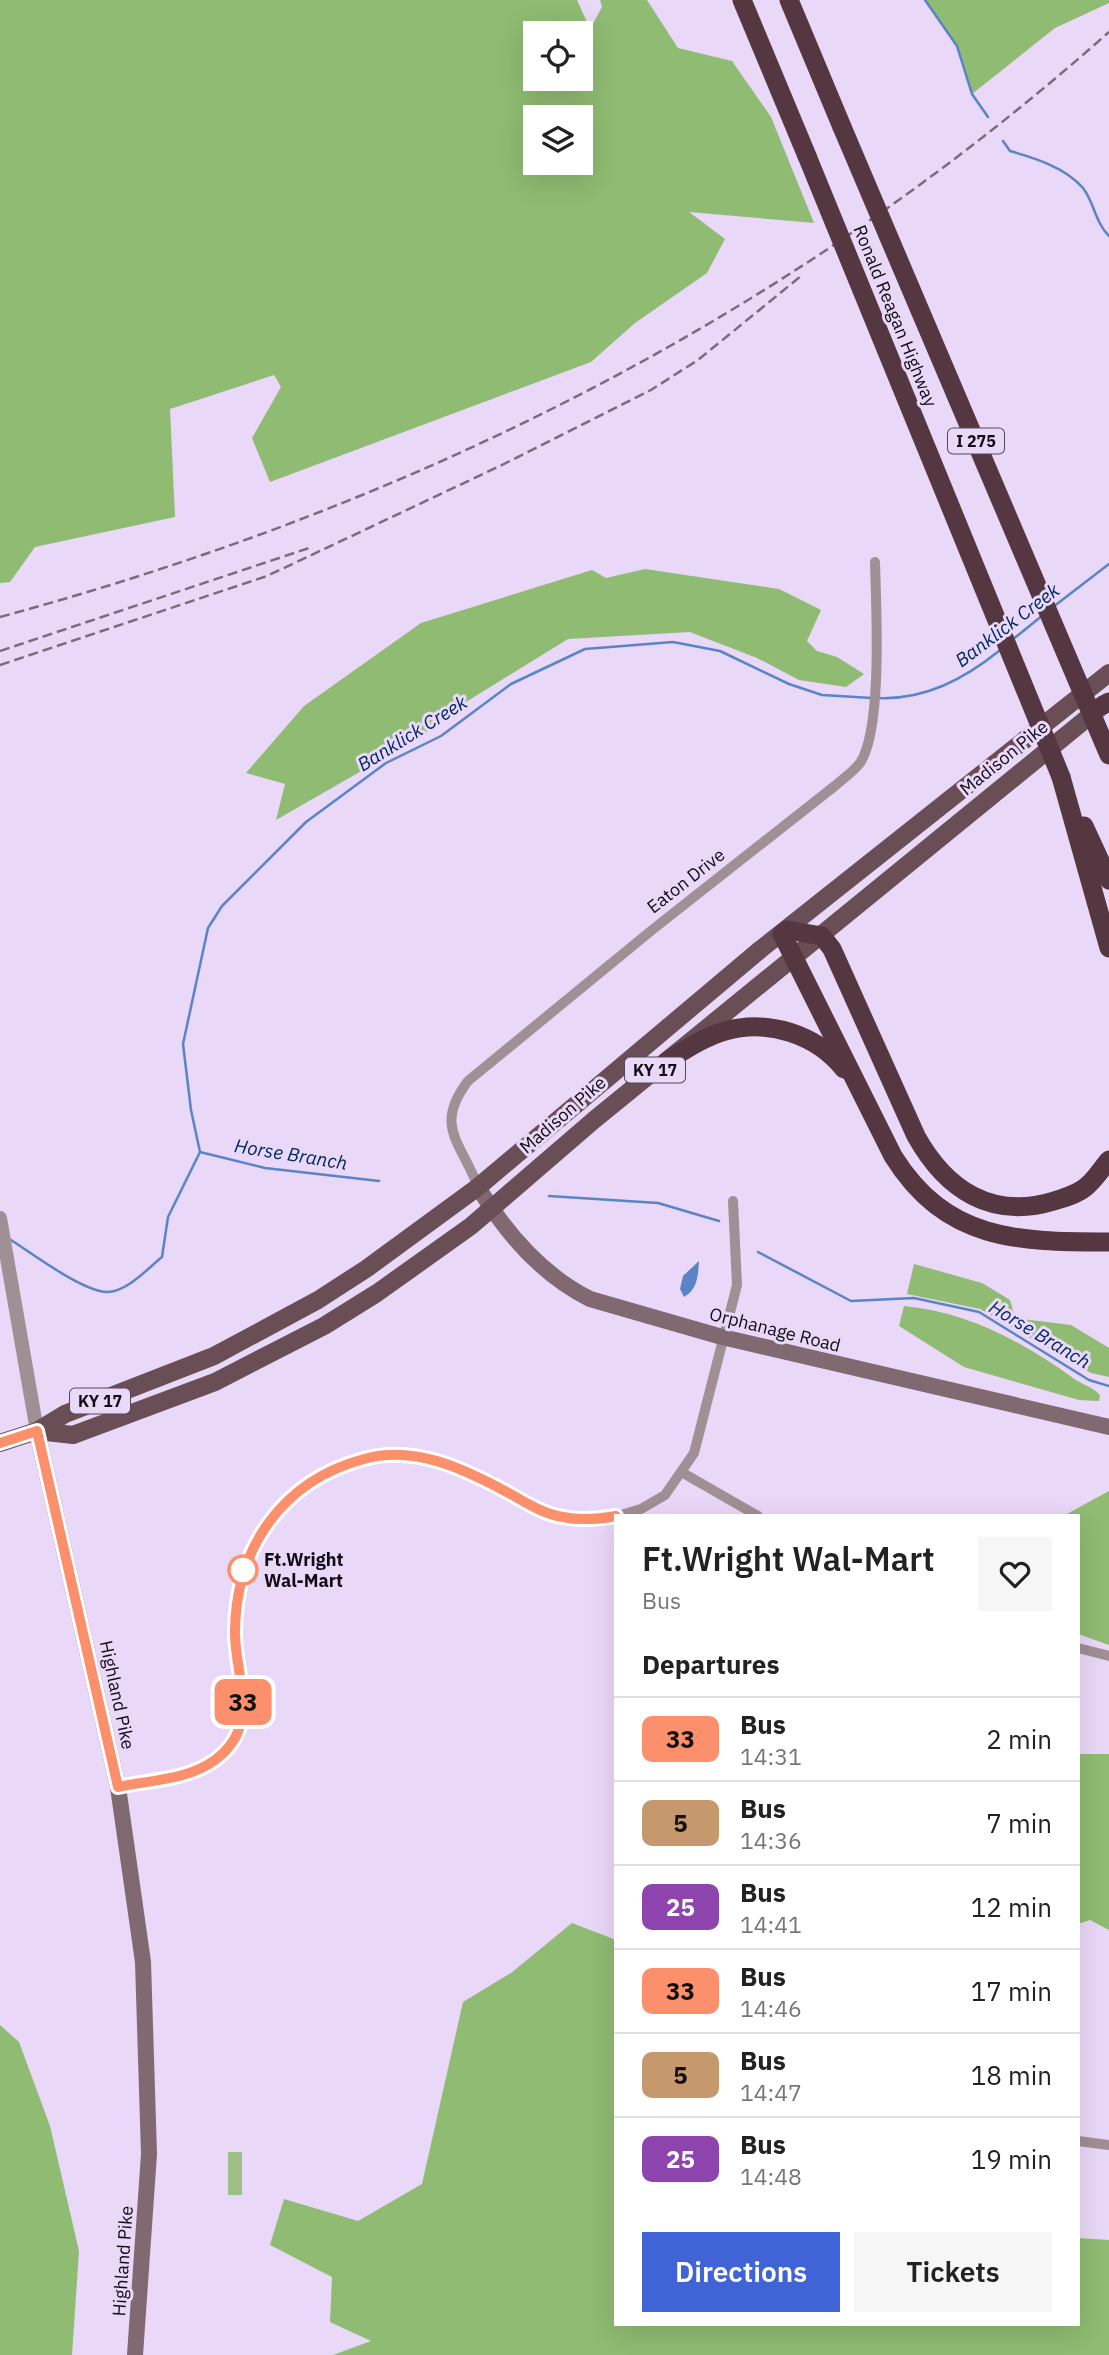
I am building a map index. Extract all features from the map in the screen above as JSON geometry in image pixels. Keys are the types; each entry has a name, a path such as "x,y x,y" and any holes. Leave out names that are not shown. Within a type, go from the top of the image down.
{"highway":[{"name":"Ronald Reagan Highway","path":"742,0 1102,879 1109,947"},
{"name":"Ronald Reagan Highway","path":"789,0 1109,755"},
{"path":"1109,1160 1088,1186 1075,1194 1037,1206 1013,1208 988,1202 964,1191 944,1176 928,1158 838,961 822,936 784,932 793,956 858,1086 902,1171 915,1187 954,1219 978,1230 1015,1237 1109,1242"},
{"path":"667,1061 725,1031 751,1026 774,1028 798,1034 813,1042 841,1065 858,1086"}],"main road":[{"name":"Madison Pike","path":"0,1443 37,1431 65,1414 214,1356 318,1300 478,1187 645,1044 1109,673"},
{"name":"Madison Pike","path":"37,1431 73,1435 152,1407 243,1369 324,1326 377,1293 471,1226 793,956 822,936 1107,702"},
{"name":"Orphanage Road","path":"478,1187 527,1253 574,1291 625,1311 722,1337 1109,1427"},
{"name":"Highland Pike","path":"37,1431 118,1787 142,1950 148,2056 148,2180 135,2355"}],"street":[{"name":"Eaton Drive","path":"478,1187 450,1126 451,1111 468,1081 860,763 870,736 877,661 875,562"},
{"path":"624,1514 641,1509 665,1495 684,1472 694,1453 737,1285 733,1201"},
{"name":"Highland Pike","path":"0,1217 37,1431"},
{"path":"118,1787 191,1772 217,1759 229,1745 242,1712 244,1687 234,1634 237,1588 251,1546 271,1518 320,1477 367,1458 394,1454 417,1455 460,1469 537,1508 562,1517 591,1520 614,1516"},
{"path":"684,1472 755,1514"},
{"path":"1080,1649 1109,1656"},
{"path":"1080,2141 1109,2145"}],"green space":[{"path":"0,0 577,0 586,21 523,21 523,91 593,91 593,24 602,7 600,0 647,0 678,48 732,61 771,117 814,223 689,212 725,239 707,273 635,323 591,362 270,482 252,438 281,387 274,375 170,409 175,517 35,547 10,582 0,583"},
{"path":"925,0 1109,0 1109,3 1055,28 972,94 957,46"},
{"path":"645,569 779,589 821,610 807,641 817,651 837,657 864,674 846,687 799,680 757,658 690,632 568,639 461,705 417,739 276,820 285,784 246,773 304,706 421,623 592,570 606,578"},
{"path":"914,1264 982,1283 1010,1300 1015,1318 1071,1325 1109,1348 1109,1377 1091,1373 980,1309 907,1294"},
{"path":"904,1306 928,1309 993,1330 1094,1390 1100,1395 1099,1401 1079,1400 964,1367 899,1326"},
{"path":"1109,1491 1109,1645 1080,1635 1080,1514 1067,1514"},
{"path":"1080,1754 1109,1754 1109,1930 1090,1920 1080,1923"},
{"path":"572,1923 614,1939 614,2326 1080,2326 1080,2238 1109,2240 1109,2355 333,2355 371,2341 330,2322 332,2277 270,2245 284,2199 358,2221 422,2184 463,2002 511,1973"},
{"path":"0,2025 19,2042 50,2126 79,2251 72,2355 0,2355"},
{"path":"228,2152 242,2152 242,2195 228,2195"}],"water":[{"path":"699,1261 695,1286 684,1297 680,1289 683,1276"}],"waterway":[{"path":"925,0 957,46 972,94 988,117"},
{"path":"1003,141 1010,151 1049,164 1076,181 1087,194 1109,236"},
{"name":"Banklick Creek","path":"1053,607 1109,564"},
{"name":"Banklick Creek","path":"1012,640 1043,615"},
{"name":"Banklick Creek","path":"11,1240 71,1279 107,1292 129,1284 162,1257 168,1217 200,1152 191,1110 183,1044 208,928 222,906 306,822 386,763 441,736 511,684 585,649 673,642 720,651 789,684 822,695 872,698"},
{"name":"Banklick Creek","path":"878,698 912,695 943,686 999,651"},
{"name":"Horse Branch","path":"200,1152 265,1168 379,1181"},
{"name":"Horse Branch","path":"549,1196 658,1203 719,1221"},
{"name":"Horse Branch","path":"758,1252 851,1301 914,1298 979,1312 1089,1380 1109,1386"}],"railway":[{"path":"0,617 154,571 303,518 449,458 589,390 726,313 858,229 986,135 1109,32"},
{"path":"0,665 267,576 502,465 651,390 698,360 801,276"},
{"path":"0,651 309,548"}],"bus line":[{"name":"33","path":"0,1443 37,1431 118,1787 191,1772 217,1759 229,1745 242,1712 244,1687 234,1634 237,1588 251,1546 271,1518 289,1500 320,1477 367,1458 394,1454 417,1455 460,1469 537,1508 562,1517 591,1520 614,1516"}],"place":[{"name":"Ft.Wright Wal-Mart","path":"243,1570"}]}
